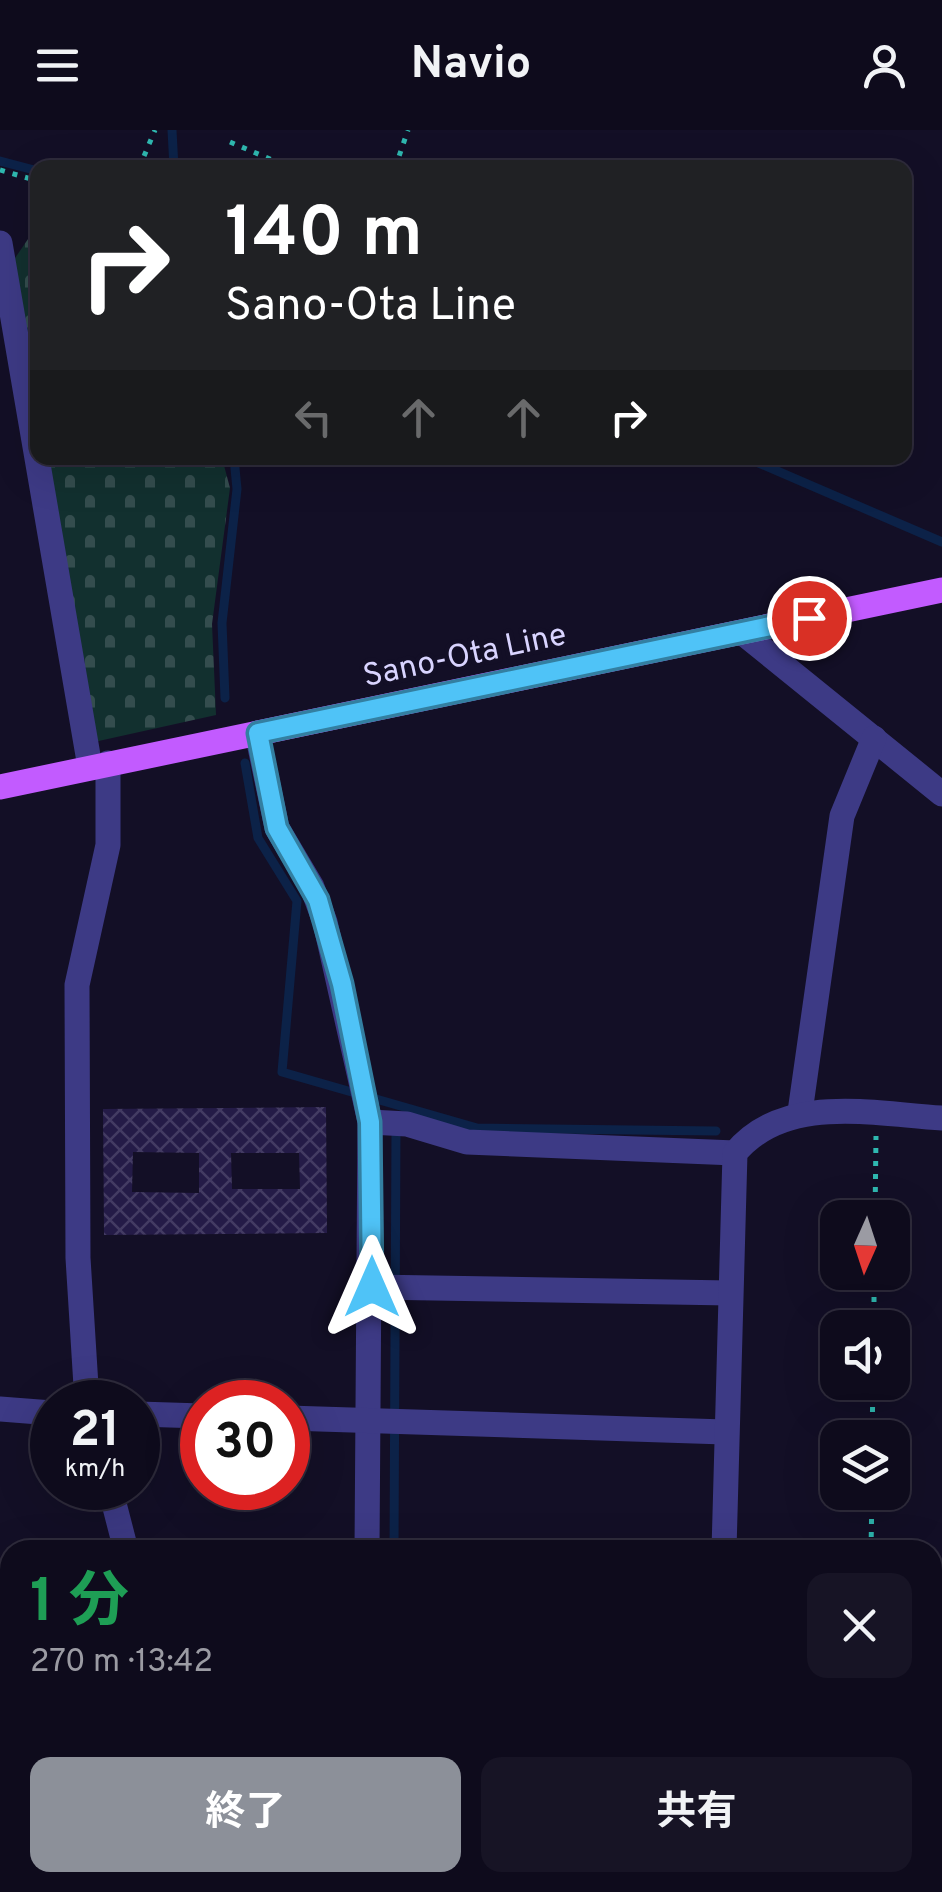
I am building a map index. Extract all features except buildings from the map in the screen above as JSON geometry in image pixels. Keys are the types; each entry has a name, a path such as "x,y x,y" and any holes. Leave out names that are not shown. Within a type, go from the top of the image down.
{"main road":[{"name":"Sano-Ota Line","path":"0,787 942,590"}],"street":[{"path":"0,243 30,401"},
{"path":"42,465 99,765 108,845 77,986 78,1258 86,1380"},
{"path":"743,633 942,794"},
{"path":"258,733 277,828 312,886 325,922 370,1122 368,1540"},
{"path":"800,1112 842,816 874,738"},
{"path":"724,1540 736,1152 759,1129 800,1112 942,1118"},
{"path":"370,1122 407,1124 467,1142 736,1152"},
{"path":"372,1287 730,1293"},
{"path":"0,1409 30,1411"},
{"path":"310,1419 725,1432"},
{"path":"116,1510 123,1540"}],"path":[{"path":"142,160 155,130"},
{"path":"398,160 408,130"},
{"path":"230,142 273,160"},
{"path":"0,170 30,179"},
{"path":"875,1200 876,1114"},
{"path":"871,1540 872,1510"}],"green space":[{"path":"30,236 30,362 13,261"},
{"path":"48,465 224,465 230,488 212,624 216,715 94,742"}],"waterway":[{"path":"172,130 174,160"},
{"path":"0,161 30,169"},
{"path":"225,698 222,623 237,489 235,465"},
{"path":"763,465 942,542"},
{"path":"245,763 258,838 297,901 282,1072 477,1128 716,1131"},
{"path":"394,1540 396,1128"}],"route":[{"path":"372,1287 370,1122 342,984 318,900 277,828 258,733 809,618"}]}
